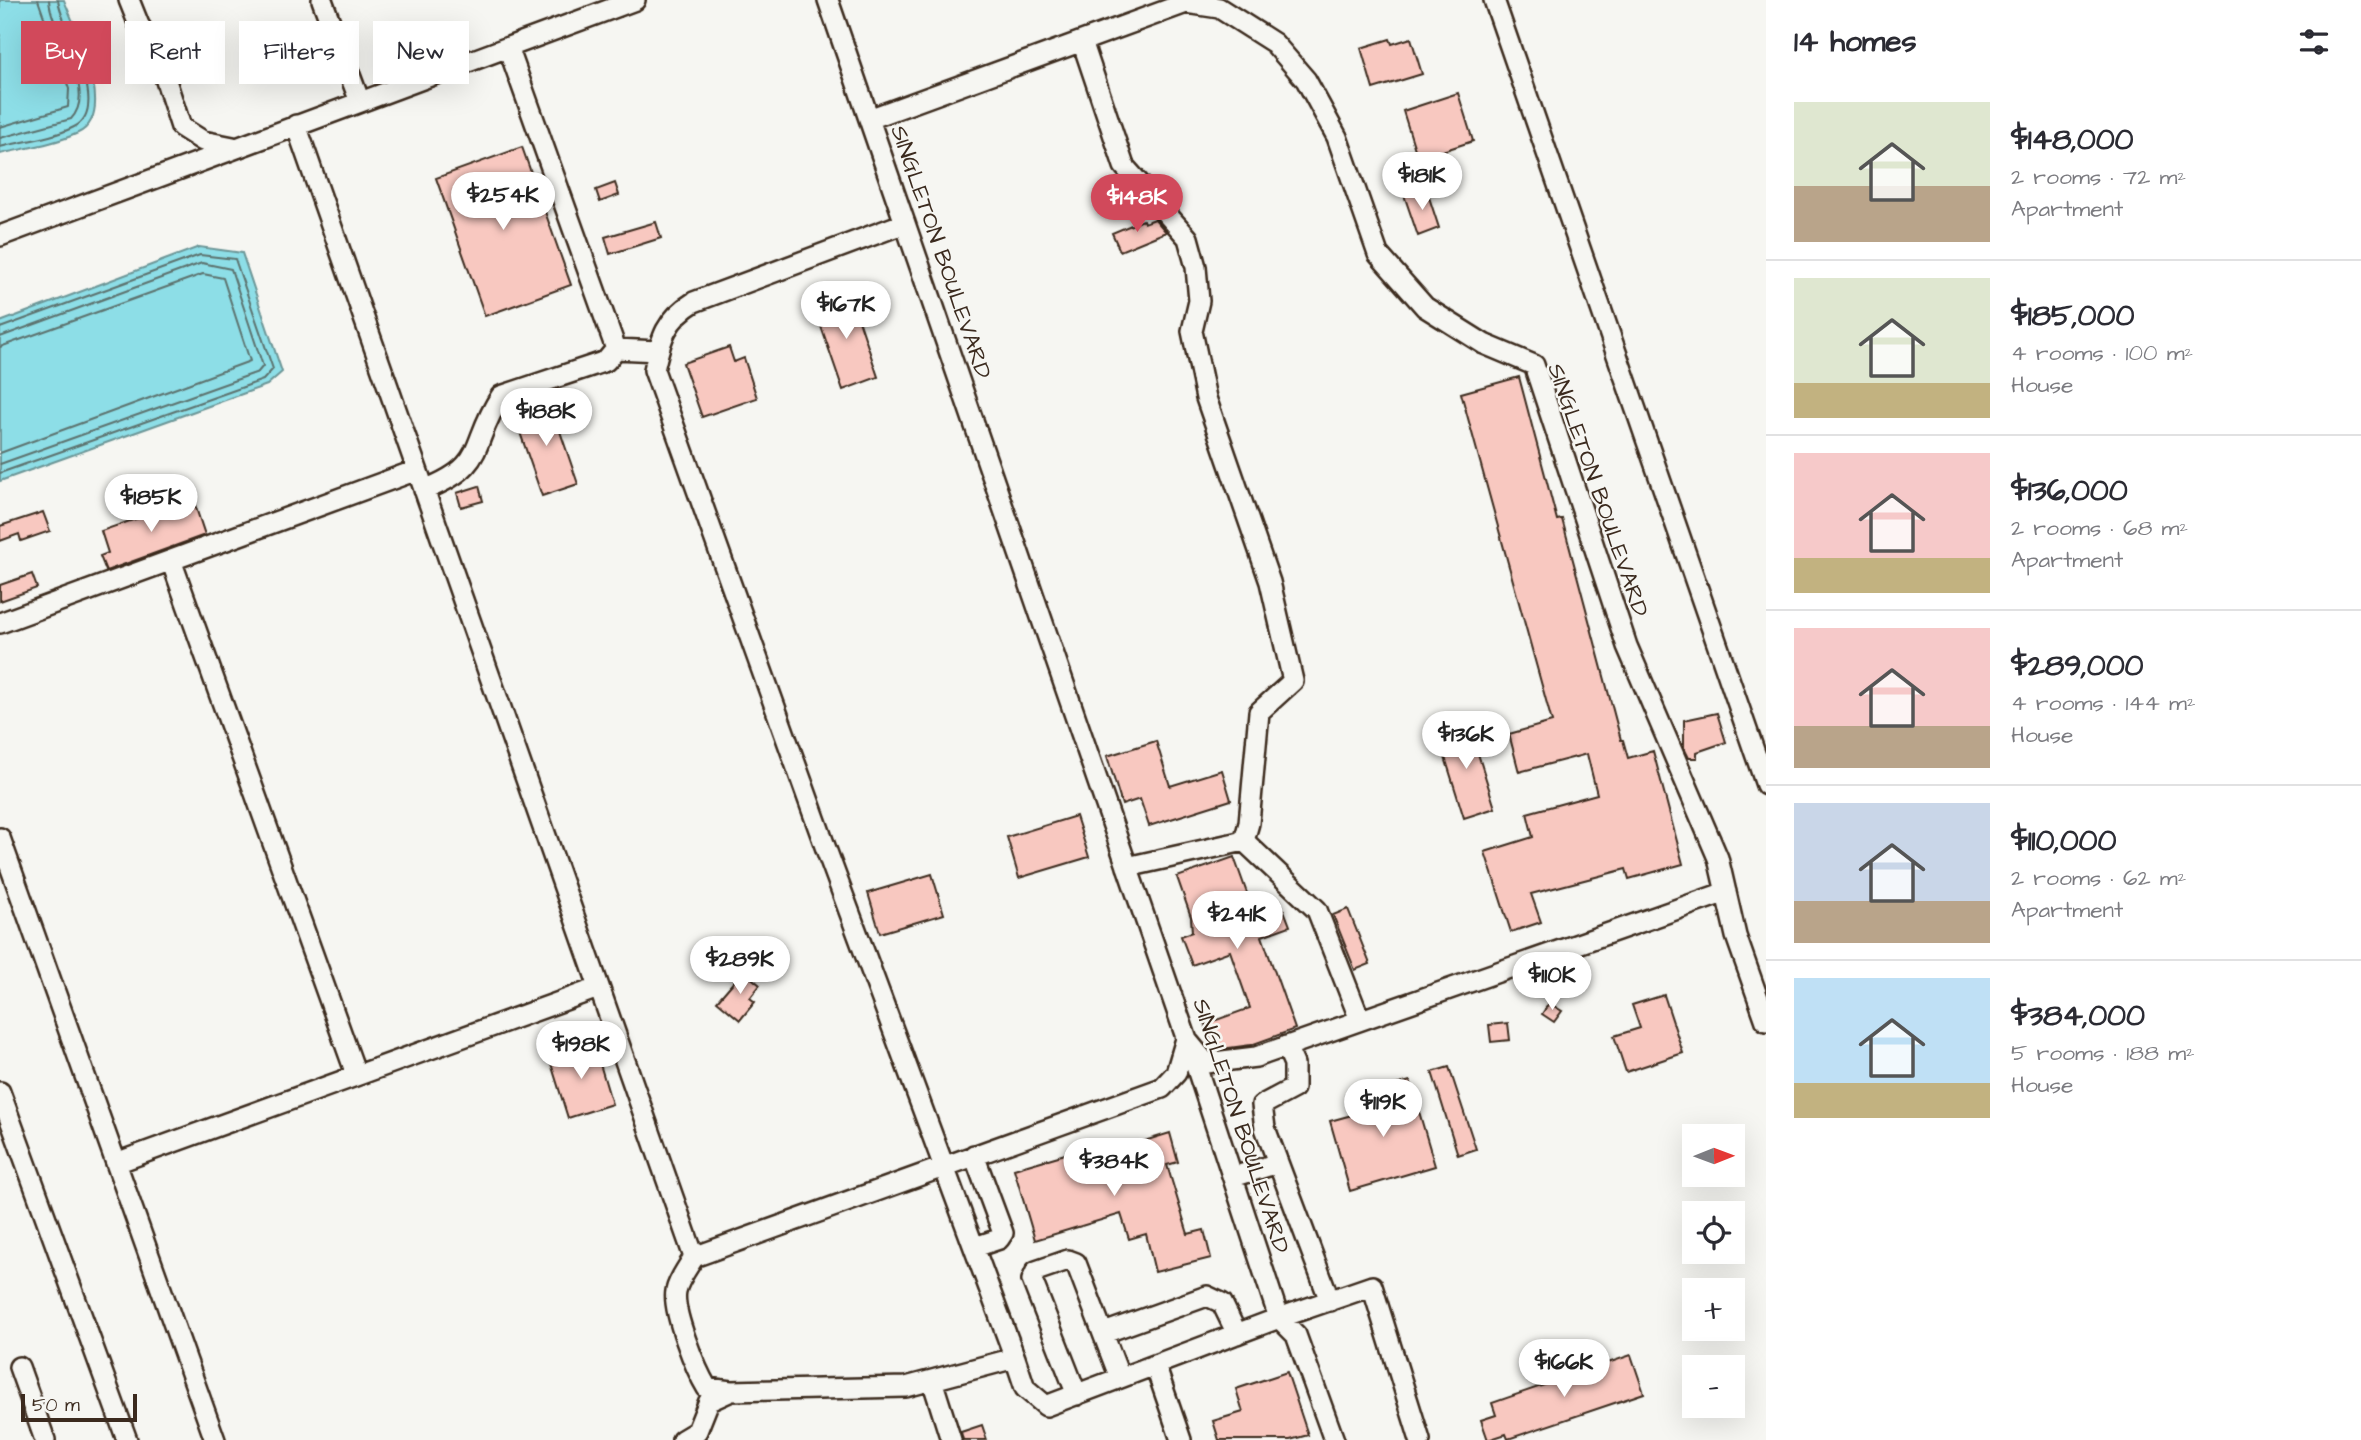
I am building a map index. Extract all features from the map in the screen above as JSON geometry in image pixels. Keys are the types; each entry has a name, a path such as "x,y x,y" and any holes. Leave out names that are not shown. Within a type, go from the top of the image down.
{"lane":[{"path":"129,0 139,25 157,53 181,127 203,141 238,147"},
{"path":"322,0 360,102"},
{"path":"0,236 635,0"},
{"path":"828,0 869,119"},
{"path":"1494,0 1766,785"},
{"name":"SINGLETON BOULEVARD","path":"1334,1440 1296,1335 1279,1318 1186,1039 869,119 1186,3 1218,4 1274,43 1306,80 1337,137 1378,254 1425,307 1484,344 1534,365 1627,646 1718,858 1736,936 1766,1021"},
{"path":"1082,41 1124,166 1188,238 1196,267 1199,301 1192,331 1206,398 1270,582 1293,681 1259,712 1250,823 1244,841"},
{"path":"508,47 616,349"},
{"path":"296,125 694,1257"},
{"path":"905,223 694,302 676,313 658,351 654,370 826,849 1025,1388 1046,1406 1372,1286 1420,1440"},
{"path":"616,349 658,351"},
{"path":"424,490 453,479 473,457 501,396 606,361 616,349"},
{"path":"0,623 417,470"},
{"path":"171,560 356,1074"},
{"path":"0,838 215,1440"},
{"path":"1127,867 1244,841"},
{"path":"1244,841 1317,910 1360,1020"},
{"path":"1186,1039 1206,1063 1256,1057 1726,892"},
{"path":"116,1163 598,988"},
{"path":"1014,1358 906,1387 731,1391 707,1388 698,1373 676,1314 676,1289 694,1257 1162,1088 1176,1073 1186,1039"},
{"path":"1286,1046 1294,1064 1294,1088 1262,1105 1265,1128 1330,1301"},
{"path":"0,1092 127,1440"},
{"path":"974,1155 1003,1233 999,1239 975,1247"},
{"path":"1233,1177 1278,1163"},
{"path":"1077,1395 1032,1280 1036,1270 1068,1260 1076,1263 1120,1378"},
{"path":"1104,1334 1207,1296 1222,1303 1237,1334"},
{"path":"1155,1365 1181,1440"},
{"path":"19,1367 45,1440"},
{"path":"932,1380 951,1440"},
{"path":"682,1440 697,1431 709,1401 731,1391"}],"water":[{"path":"0,0 64,0 72,21 21,21 21,84 93,84 95,108 90,123 69,137 0,154"},
{"path":"199,247 242,253 282,372 267,385 0,481 0,322"}],"building":[{"path":"1411,38 1422,74 1373,89 1361,48 1390,39 1392,44"},
{"path":"1458,93 1473,141 1418,159 1403,111"},
{"path":"522,147 571,285 485,316 436,178"},
{"path":"615,183 619,195 600,202 596,190"},
{"path":"1426,188 1439,228 1418,236 1404,195"},
{"path":"1155,219 1166,232 1120,251 1112,233 1143,220 1144,223"},
{"path":"656,222 661,238 610,254 605,237"},
{"path":"850,293 878,377 843,390 814,306"},
{"path":"729,347 734,362 744,358 757,398 702,417 683,363"},
{"path":"1519,377 1557,520 1562,519 1621,740 1628,758 1653,751 1683,864 1629,879 1626,869 1531,894 1541,922 1511,932 1485,852 1533,837 1527,813 1597,794 1587,754 1519,772 1509,734 1552,722 1461,393"},
{"path":"549,399 578,484 542,496 513,412"},
{"path":"479,486 483,501 461,507 457,493"},
{"path":"193,499 205,535 106,571 100,556 108,553 101,531"},
{"path":"43,512 50,531 21,541 19,534 0,541 0,526"},
{"path":"32,574 37,588 0,601 0,585"},
{"path":"1717,713 1726,742 1697,752 1697,758 1689,758 1684,748 1684,720"},
{"path":"1458,714 1465,748 1475,744 1495,808 1464,818 1444,754 1448,753 1441,718"},
{"path":"1156,741 1170,786 1222,770 1231,800 1149,826 1140,799 1122,805 1107,756"},
{"path":"1076,816 1089,857 1019,878 1007,837"},
{"path":"1234,857 1253,910 1280,900 1290,926 1262,936 1295,1029 1251,1045 1214,1050 1205,1024 1250,1008 1230,951 1192,965 1181,936 1192,932 1191,917 1177,877"},
{"path":"932,874 944,914 880,933 868,893"},
{"path":"1348,909 1370,964 1355,970 1333,915"},
{"path":"743,971 760,985 750,998 755,1002 740,1020 717,1001"},
{"path":"1664,995 1683,1053 1626,1072 1614,1036 1640,1028 1632,1005"},
{"path":"1549,1003 1562,1011 1554,1022 1542,1014"},
{"path":"1508,1023 1510,1040 1491,1042 1489,1025"},
{"path":"594,1044 612,1104 568,1118 549,1057"},
{"path":"1449,1067 1476,1149 1458,1155 1432,1072"},
{"path":"1410,1081 1435,1166 1350,1191 1330,1121 1370,1110 1366,1094"},
{"path":"1170,1133 1178,1162 1167,1165 1188,1234 1204,1230 1211,1258 1155,1272 1146,1234 1129,1239 1121,1214 1035,1240 1014,1169 1096,1145 1099,1155"},
{"path":"1631,1355 1644,1393 1508,1439 1506,1434 1488,1440 1481,1420 1496,1415 1492,1403"},
{"path":"1287,1372 1308,1435 1290,1440 1219,1440 1213,1421 1243,1412 1236,1389"},
{"path":"982,1425 987,1440 963,1440 961,1432"}]}
